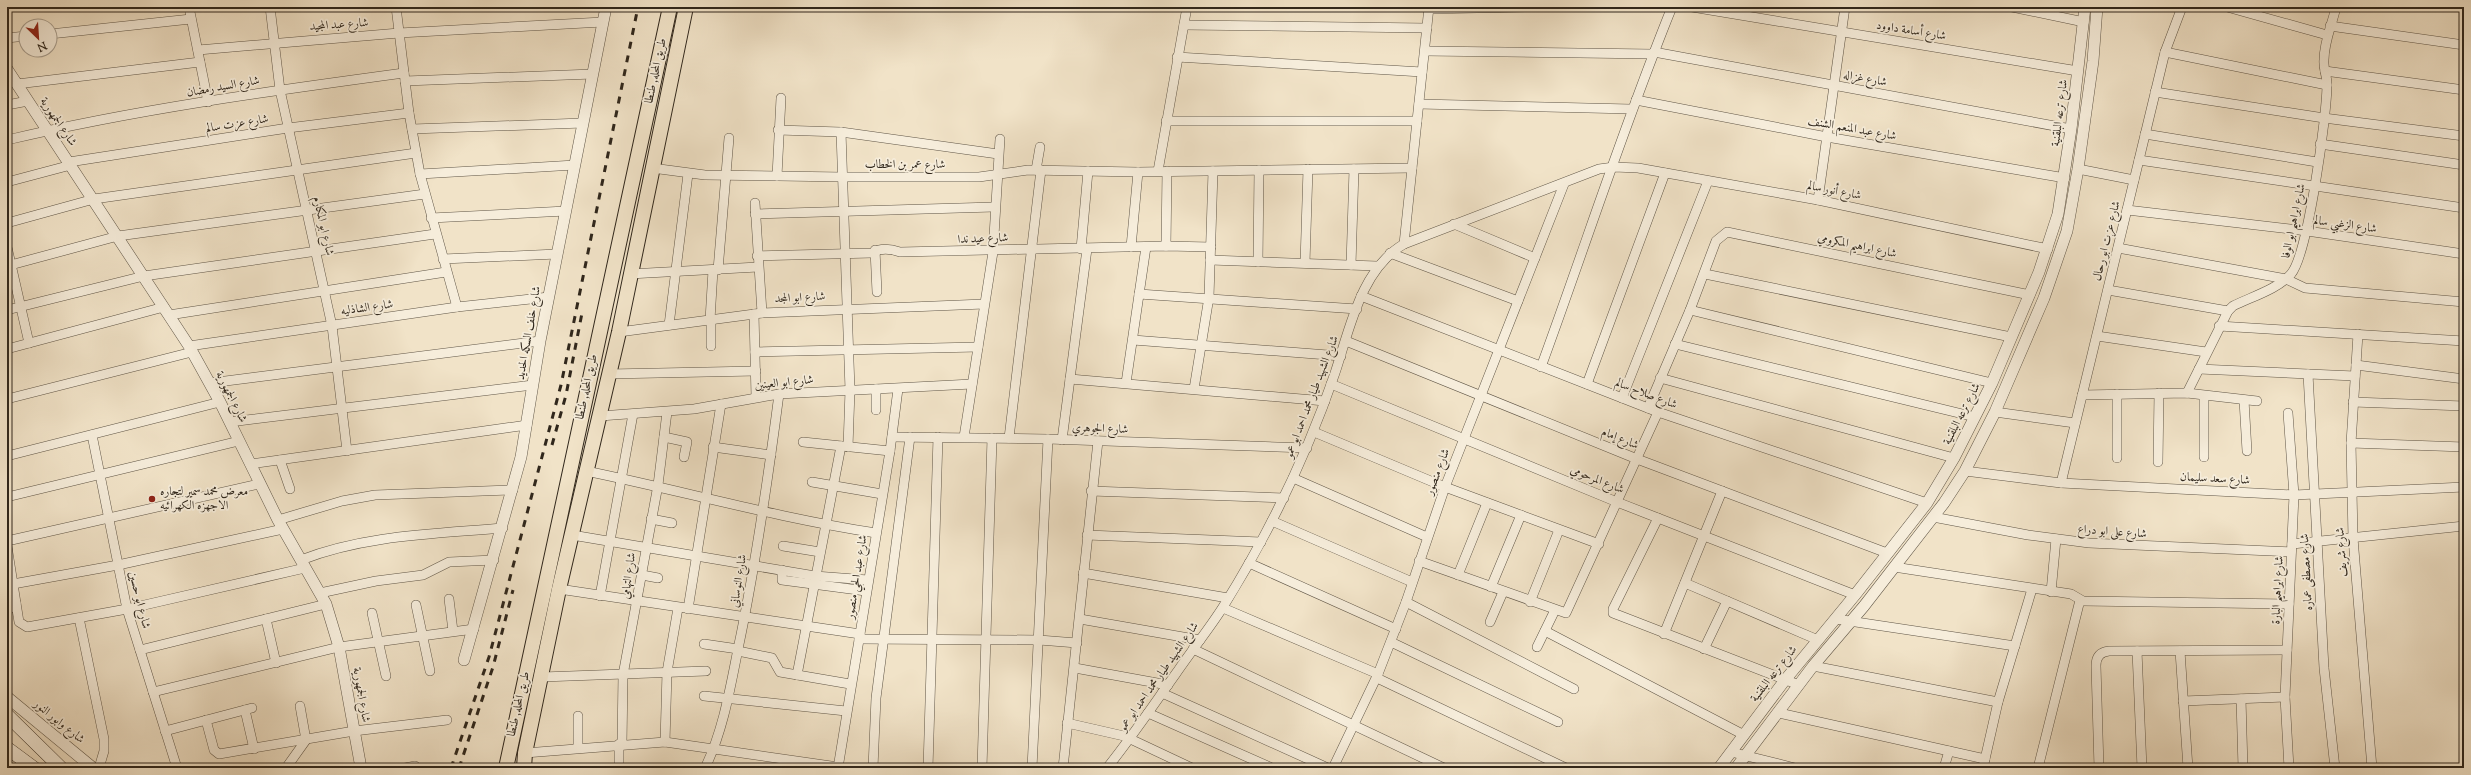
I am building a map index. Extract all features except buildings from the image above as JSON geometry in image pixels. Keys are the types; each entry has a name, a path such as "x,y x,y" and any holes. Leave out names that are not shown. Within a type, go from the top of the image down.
{"main road":[{"name":"طريق المحله, طنطا","path":"506,768 670,7"},
{"name":"طريق المحله, طنطا","path":"524,768 525,753 542,677 559,589 619,332 629,274 686,7"},
{"path":"664,34 673,32 680,37"},
{"path":"7,715 61,768"},
{"path":"7,748 34,768"}],"street":[{"path":"189,7 208,102"},
{"name":"شارع ابو المكارم","path":"270,7 273,42 280,90 326,291 338,366 348,451"},
{"path":"396,7 404,77 416,154 435,234 456,307"},
{"name":"شارع خلف السكه الحديد","path":"464,660 513,490 527,425 540,341 606,7"},
{"path":"1166,246 1163,171 1166,122 1187,7"},
{"path":"1404,244 1429,8 1525,7"},
{"path":"1541,367 1614,167 1631,109 1636,100 1672,7"},
{"name":"شارع أسامة داوود","path":"1692,7 2078,71"},
{"path":"1818,200 1845,7"},
{"path":"2012,7 2084,22"},
{"name":"شارع ترعه البلقنية","path":"1719,768 1785,680 1856,595 1927,503 1954,458 1992,383 2048,249 2058,214 2065,178 2084,22 2084,7"},
{"path":"1736,768 1752,761 1779,713 1813,666 1933,517 1964,471 1995,412 2044,298 2061,251 2072,210 2093,61 2097,7"},
{"name":"شارع عزت ابو رحال","path":"2061,483 2165,52 2182,7"},
{"path":"2227,7 2327,35"},
{"name":"شارع ابراهيم ابو الوفا","path":"2187,393 2219,326 2228,311 2233,306 2286,279 2297,266 2307,231 2314,185 2324,118 2327,85 2324,61 2327,35 2336,7"},
{"path":"58,33 191,19"},
{"name":"شارع عبد المجيد","path":"198,50 273,42 399,33 603,22"},
{"path":"1184,25 1427,28"},
{"path":"2330,26 2464,45"},
{"path":"7,38 18,37"},
{"name":"شارع غزاله","path":"1425,50 1653,53 2071,129"},
{"path":"2165,52 2327,85"},
{"path":"1177,57 1422,72"},
{"path":"17,84 200,62"},
{"name":"شارع الجمهورية","path":"7,69 94,199 190,349 220,402 280,525 326,604 339,647 361,768"},
{"path":"2325,71 2464,90"},
{"name":"شارع السيد رمضان","path":"7,140 48,130 280,90 404,77 593,74"},
{"path":"2155,92 2324,118 2464,136"},
{"path":"777,176 778,130 781,98"},
{"name":"شارع عبد المنعم الشنف","path":"1636,100 1827,138 2065,178"},
{"path":"7,105 28,101"},
{"path":"1419,104 1631,109"},
{"name":"شارع عزت سالم","path":"7,182 70,164 288,128 409,113"},
{"path":"1166,122 1417,122"},
{"path":"412,129 583,123"},
{"path":"778,130 841,132 998,154"},
{"path":"797,675 833,485 844,447 850,390 844,253 841,132"},
{"path":"2145,134 2317,162"},
{"path":"711,346 710,320 729,138"},
{"path":"964,437 993,252 994,207 1000,139"},
{"path":"2320,144 2464,165"},
{"path":"1009,438 1031,249 1040,147"},
{"path":"7,222 94,199 298,168 416,154"},
{"path":"2139,160 2464,208"},
{"path":"420,174 575,165"},
{"name":"شارع أنور سالم","path":"1614,167 1665,173 1818,200 2048,249"},
{"name":"شارع الشهيد طيار محمد احمد ابو عمو","path":"1108,768 1223,608 1261,542 1284,498 1314,432 1361,296 1377,266 1390,253 1404,244 1564,184 1599,169 1614,167"},
{"name":"شارع عمر بن الخطاب","path":"652,168 688,174 725,176 843,177 996,175 1039,170 1138,172 1412,168"},
{"path":"1305,263 1308,169"},
{"path":"1351,265 1354,169"},
{"path":"2078,169 2134,180"},
{"path":"1258,262 1259,170"},
{"path":"1062,440 1084,249 1088,171"},
{"path":"1194,389 1209,297 1213,171"},
{"path":"1131,247 1138,172"},
{"path":"1587,384 1665,173"},
{"path":"669,325 688,174"},
{"path":"1622,398 1708,181"},
{"name":"شارع منصور","path":"1333,768 1377,676 1391,642 1445,487 1564,184"},
{"path":"9,266 118,236 425,194"},
{"path":"755,203 758,267 758,313 755,352 756,397"},
{"path":"755,214 843,210 994,207"},
{"name":"شارع الزغبي سالم","path":"2127,210 2307,231 2464,254"},
{"path":"431,218 566,211"},
{"path":"1454,224 1535,258"},
{"name":"شارع ابراهيم المكرومي","path":"1705,274 1719,236 1732,232 2030,295"},
{"path":"7,310 144,276 435,234"},
{"name":"شارع عيد ندا","path":"757,256 872,253 875,250 892,250 900,252 993,252 1031,249 1166,246 1211,247"},
{"path":"7,247 9,266 29,343"},
{"path":"1126,383 1146,247"},
{"path":"2118,248 2286,279 2305,288 2464,302"},
{"path":"875,250 877,292"},
{"path":"1390,253 1518,300"},
{"path":"443,259 557,254"},
{"path":"1210,260 1377,266"},
{"path":"629,274 675,273 758,267"},
{"path":"7,349 166,311 326,291 446,272"},
{"path":"1648,408 1705,274 2011,337"},
{"path":"2108,290 2228,311"},
{"path":"1139,294 1209,297 1357,309"},
{"name":"شارع صلاح سالم","path":"1361,296 1658,412 1927,503"},
{"name":"شارع الشاذليه","path":"7,399 190,349 456,307 549,297"},
{"name":"شارع ابو المجد","path":"619,332 758,313 846,308 984,304"},
{"path":"1690,310 1992,383"},
{"path":"2219,326 2464,341"},
{"name":"شارع شريف","path":"2358,334 2351,443 2353,538 2372,768"},
{"path":"2097,336 2206,352"},
{"path":"1132,340 1341,356"},
{"path":"210,383 540,341"},
{"name":"شارع إمام","path":"1346,341 1637,459 1887,553"},
{"path":"1675,344 1975,416"},
{"path":"755,352 848,348 978,347"},
{"path":"2356,365 2464,379"},
{"path":"2199,369 2355,376"},
{"path":"609,374 756,371"},
{"name":"شارع مصطفى عماره","path":"2308,374 2324,668 2335,768"},
{"path":"1660,378 1954,458"},
{"path":"1070,379 1325,401"},
{"name":"شارع ابو العينين","path":"600,416 667,412 779,394 972,384"},
{"name":"شارع المرحومي","path":"1331,384 1617,502 1856,595"},
{"path":"230,422 533,385"},
{"path":"876,389 876,410"},
{"name":"شارع عبد الحي منصور","path":"838,767 850,684 890,451 898,389"},
{"path":"2158,462 2159,393"},
{"path":"2082,395 2187,393 2204,397 2257,401"},
{"name":"شارع النوساني","path":"705,768 714,750 728,698 745,618 763,512 779,394"},
{"path":"2117,394 2117,458"},
{"path":"2204,397 2204,457"},
{"path":"2244,400 2247,451"},
{"path":"7,456 220,402"},
{"path":"2353,402 2464,406"},
{"path":"688,609 721,404"},
{"name":"شارع التهامي","path":"619,768 623,675 638,602 646,546 658,485 667,412"},
{"path":"1419,561 1559,612 1567,612 1658,412"},
{"path":"1995,412 2075,423"},
{"name":"شارع ابراهيم البارة","path":"2288,413 2294,495 2285,697 2289,768"},
{"path":"600,596 633,414"},
{"path":"250,464 527,425"},
{"path":"1314,432 1445,487 1599,544"},
{"name":"شارع ابو حسين","path":"92,435 127,609 177,768"},
{"path":"664,437 687,442 684,457"},
{"name":"شارع الجوهري","path":"892,437 1048,439 1306,448"},
{"path":"873,768 876,698 910,437"},
{"path":"928,768 938,437"},
{"path":"982,768 992,438"},
{"path":"1032,768 1048,439"},
{"path":"7,497 239,440"},
{"path":"1063,768 1067,722 1078,643 1083,573 1098,441"},
{"path":"803,442 890,451"},
{"path":"2351,443 2464,447"},
{"path":"713,447 771,455"},
{"path":"280,460 290,489"},
{"path":"586,471 658,485 763,512 826,525 876,533"},
{"name":"شارع سعد سليمان","path":"1964,471 2061,483 2294,495 2464,487"},
{"path":"1293,478 1427,537"},
{"path":"812,482 882,494"},
{"path":"7,542 259,484"},
{"path":"13,584 118,565 280,525 342,501 376,495 513,490"},
{"path":"1092,491 1284,498"},
{"path":"1664,634 1722,491"},
{"path":"1458,575 1487,503"},
{"path":"1491,587 1521,515"},
{"name":"شارع على ابو دراع","path":"1933,517 2056,539 2121,545 2292,548 2317,542 2464,526"},
{"path":"1658,518 1613,609 1613,613 1799,685"},
{"path":"651,519 672,523"},
{"path":"1272,521 1412,582"},
{"path":"7,546 19,622 24,626 30,627 127,609 303,564 322,551 361,542 503,528"},
{"path":"1530,602 1559,530"},
{"path":"1087,534 1261,542"},
{"path":"572,535 646,546 782,570 815,580 866,590"},
{"path":"2051,592 2056,539"},
{"path":"783,546 820,552"},
{"path":"320,593 376,581 423,575 449,562 494,560"},
{"path":"1249,563 1396,629"},
{"path":"1894,567 2071,594 2080,600 2289,604"},
{"path":"1083,573 1228,598"},
{"path":"642,575 658,578"},
{"path":"815,580 868,580"},
{"path":"1685,583 1818,640"},
{"path":"559,589 884,640 1039,640 1078,643"},
{"path":"1779,713 1949,751 1984,763 1998,702 2032,589"},
{"path":"1490,622 1503,592"},
{"path":"449,599 453,631"},
{"path":"2038,768 2080,600"},
{"path":"1704,649 1727,601"},
{"path":"1406,602 1574,689"},
{"path":"7,611 16,603"},
{"path":"140,650 326,604"},
{"path":"416,605 430,671"},
{"path":"665,742 666,672 678,608"},
{"path":"1223,608 1377,676 1566,768"},
{"path":"1537,647 1545,631 1559,612"},
{"path":"372,613 386,676"},
{"path":"79,618 104,739 104,750 99,768"},
{"path":"1836,618 2015,646"},
{"path":"266,619 276,663"},
{"path":"1080,619 1200,640"},
{"path":"153,692 339,647 474,629"},
{"path":"1545,631 1744,735"},
{"path":"1391,642 1558,722"},
{"path":"704,644 772,658 778,671 850,684"},
{"path":"1193,649 1444,768"},
{"path":"2180,650 2188,768"},
{"path":"2099,768 2096,666 2099,656 2109,651 2287,650"},
{"path":"2137,651 2142,768"},
{"path":"1813,666 1998,702"},
{"path":"1075,668 1168,685"},
{"path":"542,677 706,671"},
{"path":"1162,693 1328,768"},
{"path":"704,696 846,711"},
{"name":"شارع وابور النور","path":"7,697 94,768"},
{"path":"2183,701 2285,697"},
{"path":"2241,698 2243,768"},
{"path":"286,768 306,740 300,706"},
{"path":"165,731 248,709 254,749"},
{"path":"1148,713 1272,768"},
{"path":"578,716 578,748"},
{"path":"206,720 214,750 217,753 254,749 354,732 447,720"},
{"path":"1067,722 1115,733 1192,768"},
{"path":"525,753 621,744 665,742 838,767"},
{"path":"1944,768 1949,751"},
{"path":"1731,752 1752,761 1795,768"},
{"path":"405,768 415,766"}],"railway":[{"path":"451,768 489,657 561,385 638,7"},
{"path":"552,445 566,395 582,313"},
{"path":"459,768 493,667 513,590"}],"place":[{"name":"معرض محمد سمير لتجاره الاجهزه الكهرائيه","path":"152,499"}]}
